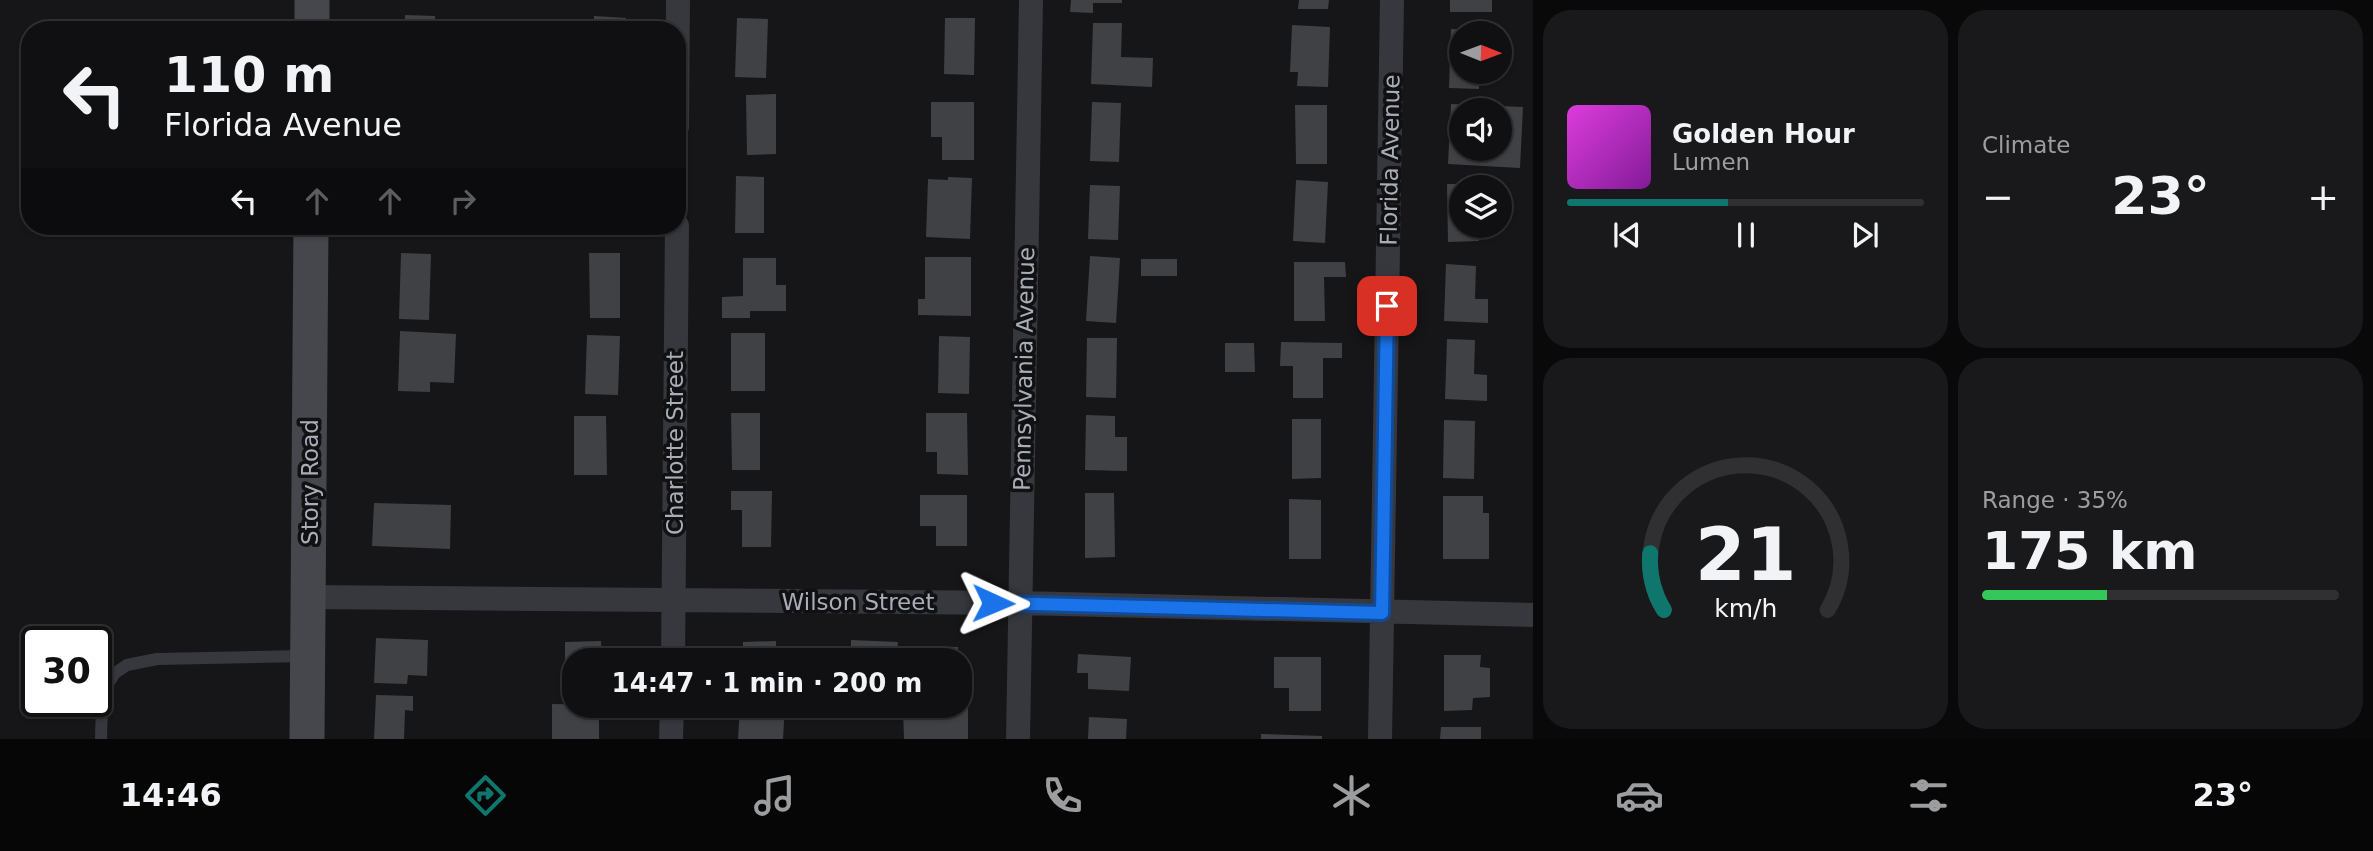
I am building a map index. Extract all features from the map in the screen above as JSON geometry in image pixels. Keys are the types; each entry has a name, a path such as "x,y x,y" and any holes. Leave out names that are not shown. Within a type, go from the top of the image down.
{"street":[{"path":"312,0 312,21"},
{"path":"678,0 678,21"},
{"name":"Pennsylvania Avenue","path":"1018,739 1031,0"},
{"name":"Florida Avenue","path":"1380,739 1392,0"},
{"name":"Story Road","path":"307,739 311,235"},
{"name":"Charlotte Street","path":"673,648 677,235"},
{"name":"Wilson Street","path":"309,597 1020,603 1533,615"},
{"path":"671,718 671,739"}],"lane":[{"path":"101,739 102,702 107,685 115,673 127,665 157,659 272,659 308,656"}],"building":[{"path":"1071,0 1122,0 1122,3 1093,3 1093,13 1070,12"},
{"path":"1299,0 1329,0 1328,9 1298,9"},
{"path":"1450,0 1492,0 1492,12 1450,12"},
{"path":"405,15 435,16 435,21 405,21"},
{"path":"594,16 626,18 626,21 594,21"},
{"path":"737,18 768,19 766,78 735,77"},
{"path":"945,18 975,18 974,75 944,74"},
{"path":"1093,23 1122,23 1121,57 1153,58 1152,87 1091,84"},
{"path":"1292,25 1330,27 1328,87 1297,86 1298,72 1290,72"},
{"path":"1449,84 1479,84 1479,89 1449,88"},
{"path":"776,94 776,154 747,155 746,95"},
{"path":"931,102 974,102 974,160 942,160 942,137 931,137"},
{"path":"1092,102 1121,103 1119,162 1090,161"},
{"path":"1295,105 1327,105 1327,164 1296,164"},
{"path":"1512,107 1523,107 1520,168 1448,164 1449,144 1449,161 1512,161"},
{"path":"736,176 764,177 764,233 735,233"},
{"path":"948,177 972,178 970,239 926,237 928,179 948,180"},
{"path":"1296,180 1328,182 1325,243 1293,241"},
{"path":"1449,184 1449,238 1479,238 1479,241 1448,242"},
{"path":"1090,185 1120,186 1118,240 1088,239"},
{"path":"401,253 431,254 429,320 399,319"},
{"path":"589,253 620,253 620,318 590,318"},
{"path":"1090,256 1120,258 1116,323 1086,321"},
{"path":"925,257 971,257 971,316 918,315 918,299 925,299"},
{"path":"743,258 776,258 776,285 786,285 786,311 750,311 750,318 722,318 722,297 743,296"},
{"path":"1141,259 1177,259 1177,276 1141,276"},
{"path":"1294,262 1345,262 1346,277 1324,277 1325,321 1294,321"},
{"path":"1446,264 1476,266 1475,299 1488,299 1488,323 1444,321"},
{"path":"400,331 456,334 454,383 430,382 430,392 398,391"},
{"path":"731,333 765,333 765,391 731,391"},
{"path":"587,335 620,336 618,395 585,394"},
{"path":"939,336 970,337 969,394 938,393"},
{"path":"1087,338 1117,338 1116,398 1086,397"},
{"path":"1447,339 1475,340 1474,374 1487,375 1487,401 1445,399"},
{"path":"1281,342 1342,343 1342,358 1323,358 1323,398 1293,398 1293,366 1280,366"},
{"path":"1225,343 1254,343 1255,372 1225,372"},
{"path":"731,413 760,413 760,470 732,470"},
{"path":"926,413 967,413 968,475 937,474 937,452 926,452"},
{"path":"1086,415 1115,416 1115,437 1127,437 1127,471 1085,470"},
{"path":"574,416 606,416 607,475 574,475"},
{"path":"1292,419 1321,419 1321,478 1292,479"},
{"path":"1444,420 1475,421 1474,479 1443,478"},
{"path":"731,491 772,491 771,547 742,547 742,510 731,510"},
{"path":"1085,493 1114,493 1115,557 1085,558"},
{"path":"920,495 967,495 967,546 936,546 936,526 920,526"},
{"path":"1443,496 1483,496 1483,513 1489,513 1489,559 1443,559"},
{"path":"1289,499 1321,500 1321,559 1289,559"},
{"path":"374,503 451,505 450,549 372,546"},
{"path":"376,638 428,640 427,676 408,675 407,684 374,683"},
{"path":"851,640 898,642 897,648 851,648"},
{"path":"601,641 601,648 565,648 565,642"},
{"path":"776,641 776,648 743,648 743,642"},
{"path":"919,646 958,647 919,648"},
{"path":"1078,654 1131,657 1129,691 1088,689 1088,673 1077,673"},
{"path":"1444,655 1481,655 1480,667 1490,668 1490,697 1473,698 1472,710 1444,711"},
{"path":"1274,657 1321,657 1321,711 1289,711 1289,688 1274,688"},
{"path":"376,695 413,696 413,711 405,710 404,739 374,739"},
{"path":"552,704 562,704 562,718 599,718 599,739 552,739"},
{"path":"1089,717 1127,719 1126,739 1088,739"},
{"path":"739,718 784,718 783,739 738,739"},
{"path":"903,718 968,718 968,739 904,739"},
{"path":"1441,727 1481,727 1481,739 1440,739"},
{"path":"1261,734 1322,736 1322,739 1261,739"}],"route":[{"path":"993,603 1382,613 1387,306"}]}
